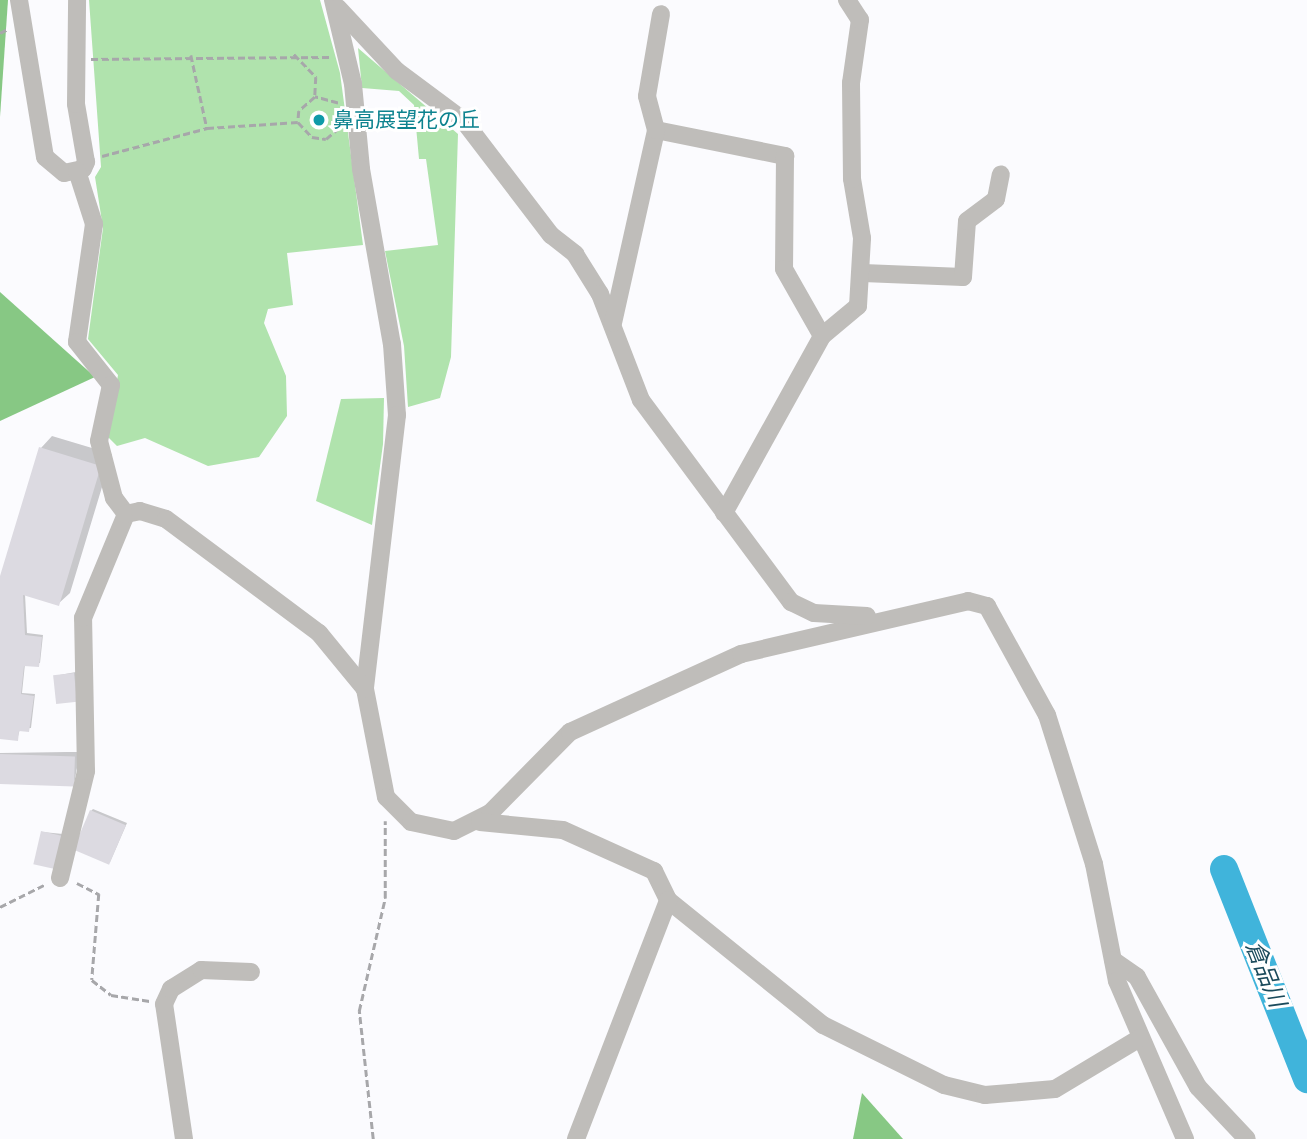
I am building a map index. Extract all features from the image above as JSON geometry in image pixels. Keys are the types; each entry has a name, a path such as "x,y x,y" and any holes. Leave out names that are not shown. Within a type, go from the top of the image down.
{"street":[{"path":"19,0 45,157 54,169 77,172"},
{"path":"77,0 76,104 86,162 77,172"},
{"path":"724,513 822,336 858,306 863,273 850,156 851,83 860,20 847,0"},
{"path":"333,1 392,344 397,415 365,689 386,797 411,822 432,830 480,822 563,830 654,871 668,900 823,1026 944,1085 985,1095 1055,1089 1140,1038"},
{"path":"333,1 397,71 463,120 493,152 522,199 575,254 613,323 641,400 791,602 814,613 889,618"},
{"path":"613,323 656,130 647,96 661,14"},
{"path":"656,130 785,156 784,269 822,336"},
{"path":"77,172 94,224 77,342 111,386 99,441 114,498 126,514"},
{"path":"863,273 963,277 967,221 996,199 1001,174"},
{"path":"126,514 140,511 166,519 319,632 365,689"},
{"path":"60,878 86,771 83,618 126,514"},
{"path":"480,822 587,722 741,654 968,601 987,606 1047,715 1094,864 1113,960 1140,1038 1185,1139"},
{"path":"576,1139 668,900"},
{"path":"1113,960 1137,977 1198,1087 1247,1139"},
{"path":"184,1139 164,1003 171,989 201,970 251,972"}],"path":[{"path":"86,66 90,59 191,55 294,54 345,59"},
{"path":"294,54 316,76 315,97 299,111 298,122 312,137 326,139 342,125 340,104 315,97"},
{"path":"191,55 207,128"},
{"path":"94,150 96,159 207,128 298,122"},
{"path":"373,1139 359,1011 385,898 386,797"},
{"path":"0,906 60,878 99,894 92,979 97,988 164,1003"}],"green space":[{"path":"0,0 8,0 0,117"},
{"path":"89,0 320,0 340,73 363,245 287,253 293,305 268,309 264,323 286,376 287,416 259,457 208,466 145,438 117,446 107,436 118,375 88,339 103,228 95,177 101,167"},
{"path":"358,48 458,134 451,357 440,398 408,407 404,346 385,251 438,245 426,159 419,159 414,105 399,91 362,88"},
{"path":"0,292 95,377 0,421"},
{"path":"384,398 383,444 372,525 316,501 341,399"},
{"path":"862,1093 903,1139 853,1139"}],"building":[{"path":"39,447 101,466 59,606 23,595 25,635 42,637 39,667 24,666 21,694 34,696 29,732 19,731 18,741 0,739 0,576"},
{"path":"74,673 77,702 56,704 53,675"},
{"path":"0,754 75,757 74,787 0,784"},
{"path":"90,810 126,825 109,865 73,850"},
{"path":"41,831 62,836 55,869 33,864"}],"waterway":[{"name":"倉品川","path":"1224,869 1307,1079"}],"place":[{"name":"鼻高展望花の丘","path":"319,120"}]}
